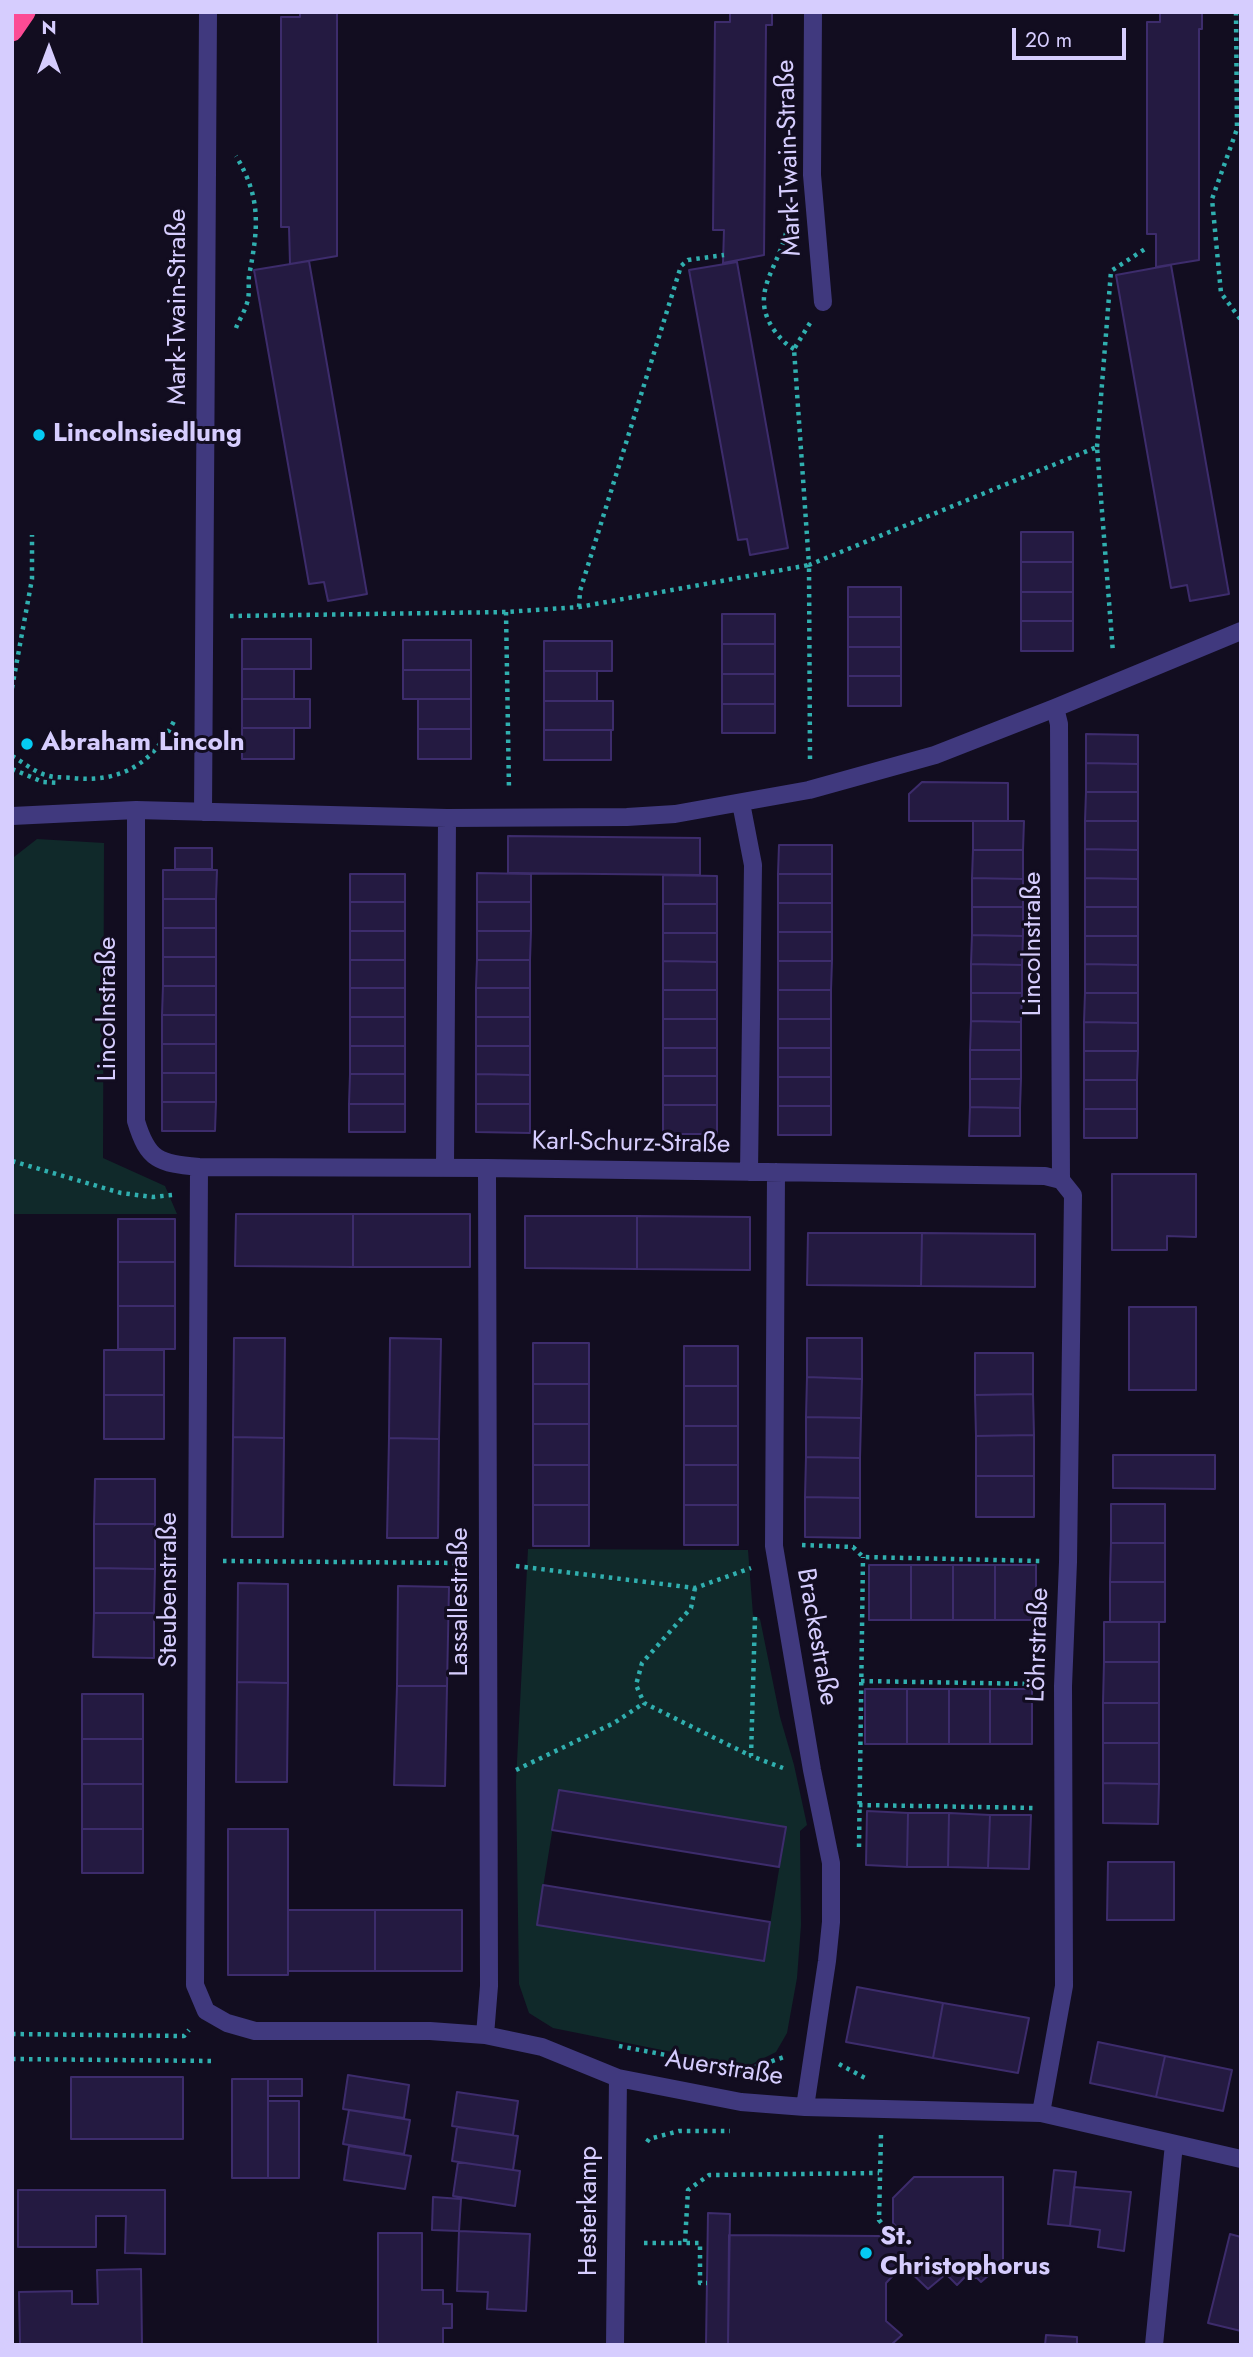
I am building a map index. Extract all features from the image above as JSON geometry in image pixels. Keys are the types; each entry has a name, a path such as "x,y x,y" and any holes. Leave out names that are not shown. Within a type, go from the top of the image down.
{"highway":[{"path":"12,31 25,12"}],"street":[{"name":"Mark-Twain-Straße","path":"203,812 208,12"},
{"name":"Mark-Twain-Straße","path":"813,12 812,175 823,302"},
{"path":"12,816 136,810 447,818 675,814 809,790 935,755 1241,631"},
{"name":"Lincolnstraße","path":"1055,708 1059,724 1061,1180"},
{"path":"741,803 753,865 749,1172"},
{"name":"Lincolnstraße","path":"136,810 136,1121 143,1144 165,1164 198,1167"},
{"path":"445,1168 447,818"},
{"name":"Karl-Schurz-Straße","path":"198,1167 1045,1176 1061,1180"},
{"name":"Steubenstraße","path":"198,1167 195,1985 206,2011"},
{"name":"Lassallestraße","path":"485,2035 489,1986 487,1168"},
{"name":"Brackestraße","path":"775,1172 774,1546 812,1770 831,1863 831,1922 805,2107"},
{"name":"Löhrstraße","path":"1041,2113 1064,1986 1063,1686 1068,1562 1073,1195 1061,1180"},
{"name":"Auerstraße","path":"206,2011 227,2023 255,2031 430,2031 485,2035 542,2048 618,2078 741,2102 805,2107 1006,2110 1041,2113 1241,2160"},
{"name":"Hesterkamp","path":"615,2345 618,2078"},
{"path":"1154,2345 1174,2144"}],"path":[{"path":"1236,12 1237,129 1212,200 1221,293 1241,320"},
{"path":"1115,683 1097,447 1111,271 1145,249"},
{"path":"579,607 580,591 681,266 688,260 724,254"},
{"path":"809,790 809,565 794,349 823,302"},
{"path":"219,616 506,612 579,607 809,565 1097,447"},
{"path":"12,688 32,579 32,535"},
{"path":"506,612 509,818"},
{"path":"12,757 45,775 94,780 118,775 138,766 153,753 166,737 177,716"},
{"path":"12,1161 121,1193 153,1197 173,1195"},
{"path":"791,1545 853,1547 863,1557 1068,1562"},
{"path":"515,1553 515,1566 695,1587 752,1567 753,1580"},
{"path":"859,1859 863,1557"},
{"path":"196,1561 487,1563"},
{"path":"695,1587 691,1608 642,1663 636,1685 644,1703 751,1756 789,1770 812,1770"},
{"path":"751,1756 754,1606"},
{"path":"861,1681 1063,1686"},
{"path":"487,1774 509,1773 614,1723 644,1703"},
{"path":"859,1805 1044,1808 1063,1813"},
{"path":"12,2034 184,2036 206,2011"},
{"path":"612,2044 678,2058"},
{"path":"730,2069 743,2071 784,2058 788,2046"},
{"path":"839,2053 839,2064 875,2084"},
{"path":"12,2059 212,2061"},
{"path":"882,2109 879,2220 893,2237"},
{"path":"643,2151 649,2139 679,2131 733,2131"},
{"path":"685,2242 688,2190 709,2175 879,2173"},
{"path":"615,2243 700,2243 700,2283 707,2283"}],"green space":[{"path":"37,839 104,843 103,1158 165,1186 177,1214 12,1214 14,857"},
{"path":"528,1549 748,1550 753,1615 760,1619 780,1717 807,1825 800,1831 801,1925 797,1978 787,2033 776,2052 746,2067 553,2028 529,2013 519,1984 516,1781","holes":["559,1790 786,1827 764,1961 537,1924"]}],"building":[{"path":"300,12 337,12 337,256 290,264 289,227 281,227 281,17 300,17"},
{"path":"730,12 772,12 772,25 766,25 764,255 723,263 724,230 713,230 715,22 730,22"},
{"path":"1160,12 1202,12 1202,29 1199,29 1199,260 1156,267 1156,234 1147,234 1147,22 1160,22"},
{"path":"309,261 367,594 328,601 324,582 309,584 254,270"},
{"path":"737,262 788,548 750,555 747,539 738,540 689,270"},
{"path":"1171,265 1229,594 1190,601 1187,585 1171,588 1116,275"},
{"path":"1021,532 1073,532 1073,562 1021,562"},
{"path":"1021,562 1073,562 1073,592 1021,592"},
{"path":"848,587 901,587 901,617 848,617"},
{"path":"1021,592 1073,592 1073,621 1021,621"},
{"path":"722,614 775,614 775,644 722,644"},
{"path":"848,617 901,617 901,647 848,647"},
{"path":"1021,621 1073,621 1073,651 1021,651"},
{"path":"242,639 311,639 311,669 242,669"},
{"path":"403,640 471,640 471,670 403,670"},
{"path":"544,641 612,641 612,671 544,671"},
{"path":"722,644 775,644 775,674 722,674"},
{"path":"848,647 901,647 901,676 848,676"},
{"path":"242,669 294,669 294,699 242,699"},
{"path":"403,670 471,670 471,699 403,699"},
{"path":"544,671 597,671 597,701 544,701"},
{"path":"722,674 775,674 775,704 722,704"},
{"path":"848,676 901,676 901,706 848,706"},
{"path":"242,699 310,699 310,728 242,728"},
{"path":"418,699 471,699 471,729 418,729"},
{"path":"544,701 613,701 613,730 544,730"},
{"path":"722,704 775,704 775,733 722,733"},
{"path":"242,728 294,728 294,759 242,759"},
{"path":"418,729 471,729 471,759 418,759"},
{"path":"544,730 611,730 611,760 544,760"},
{"path":"1086,734 1138,735 1138,764 1086,763"},
{"path":"1086,763 1138,764 1138,792 1086,792"},
{"path":"922,782 1008,783 1008,821 909,821 909,794"},
{"path":"1086,792 1138,792 1138,821 1085,821"},
{"path":"973,821 1024,821 1023,850 973,850"},
{"path":"1085,821 1138,821 1138,850 1085,849"},
{"path":"508,836 700,838 700,875 508,873"},
{"path":"779,845 832,845 832,874 778,874"},
{"path":"175,848 212,848 212,869 175,869"},
{"path":"1085,849 1138,850 1138,879 1085,878"},
{"path":"973,850 1023,850 1023,879 972,878"},
{"path":"163,870 217,870 216,899 163,899"},
{"path":"477,873 531,874 531,902 477,902"},
{"path":"350,874 405,874 405,902 350,902"},
{"path":"778,874 832,874 832,903 778,903"},
{"path":"663,875 717,876 717,904 663,904"},
{"path":"972,878 1023,879 1023,907 972,907"},
{"path":"1085,878 1138,879 1138,907 1085,907"},
{"path":"163,899 216,899 216,928 163,928"},
{"path":"350,902 405,902 405,931 350,931"},
{"path":"477,902 531,902 531,931 477,931"},
{"path":"778,903 832,903 832,932 778,932"},
{"path":"663,904 717,904 717,933 663,933"},
{"path":"972,907 1023,907 1023,936 972,935"},
{"path":"1085,907 1138,907 1138,936 1085,936"},
{"path":"163,928 216,928 216,957 163,957"},
{"path":"350,931 405,931 405,960 350,960"},
{"path":"477,931 531,931 530,960 477,960"},
{"path":"778,932 832,932 832,961 778,961"},
{"path":"663,933 717,933 717,962 663,961"},
{"path":"972,935 1023,936 1022,965 971,964"},
{"path":"1085,936 1138,936 1138,965 1085,964"},
{"path":"163,957 216,957 216,986 163,986"},
{"path":"350,960 405,960 405,988 350,988"},
{"path":"477,960 530,960 530,988 476,988"},
{"path":"663,961 717,962 717,990 663,990"},
{"path":"778,961 832,961 831,990 778,990"},
{"path":"971,964 1022,965 1022,993 971,993"},
{"path":"1085,964 1138,965 1138,993 1085,993"},
{"path":"163,986 216,986 216,1015 162,1015"},
{"path":"350,988 405,988 405,1017 350,1017"},
{"path":"476,988 530,988 530,1017 476,1017"},
{"path":"663,990 717,990 717,1019 663,1019"},
{"path":"778,990 831,990 831,1019 778,1019"},
{"path":"971,993 1022,993 1021,1022 971,1021"},
{"path":"1085,993 1138,993 1138,1023 1084,1022"},
{"path":"162,1015 216,1015 216,1044 162,1044"},
{"path":"350,1017 405,1017 405,1046 350,1046"},
{"path":"476,1017 530,1017 530,1046 476,1046"},
{"path":"663,1019 717,1019 717,1048 663,1048"},
{"path":"778,1019 831,1019 831,1048 778,1048"},
{"path":"971,1021 1021,1022 1021,1050 970,1050"},
{"path":"1084,1022 1138,1023 1138,1051 1084,1051"},
{"path":"162,1044 216,1044 216,1073 162,1073"},
{"path":"350,1046 405,1046 405,1074 350,1074"},
{"path":"476,1046 530,1046 530,1075 476,1074"},
{"path":"663,1048 717,1048 717,1076 663,1076"},
{"path":"778,1048 831,1048 831,1077 778,1077"},
{"path":"970,1050 1021,1050 1021,1079 970,1079"},
{"path":"1084,1051 1138,1051 1137,1080 1084,1080"},
{"path":"162,1073 216,1073 216,1102 162,1102"},
{"path":"350,1074 405,1074 405,1104 349,1104"},
{"path":"476,1074 530,1075 530,1104 476,1104"},
{"path":"663,1076 717,1076 717,1105 663,1105"},
{"path":"778,1077 831,1077 831,1106 778,1106"},
{"path":"970,1079 1021,1079 1020,1108 970,1107"},
{"path":"1084,1080 1137,1080 1137,1109 1084,1109"},
{"path":"162,1102 216,1102 215,1131 162,1131"},
{"path":"349,1104 405,1104 405,1132 349,1132"},
{"path":"476,1104 530,1104 530,1133 476,1132"},
{"path":"663,1105 717,1105 717,1134 663,1134"},
{"path":"778,1106 831,1106 831,1135 778,1135"},
{"path":"970,1107 1020,1108 1020,1136 969,1136"},
{"path":"1084,1109 1137,1109 1137,1138 1084,1138"},
{"path":"1112,1174 1196,1174 1196,1237 1167,1236 1167,1250 1112,1250"},
{"path":"236,1214 353,1214 353,1267 235,1266"},
{"path":"353,1214 470,1214 470,1267 353,1267"},
{"path":"525,1216 637,1216 637,1269 525,1268"},
{"path":"637,1216 750,1217 750,1270 637,1269"},
{"path":"118,1219 175,1219 175,1262 118,1262"},
{"path":"808,1233 922,1233 921,1286 807,1285"},
{"path":"922,1233 1035,1234 1035,1287 921,1286"},
{"path":"118,1262 175,1262 175,1306 118,1306"},
{"path":"118,1306 175,1306 175,1349 118,1349"},
{"path":"1129,1307 1196,1307 1196,1390 1129,1390"},
{"path":"234,1338 285,1338 284,1438 233,1437"},
{"path":"390,1338 441,1339 439,1439 389,1438"},
{"path":"807,1338 862,1338 862,1379 807,1377"},
{"path":"533,1343 589,1343 589,1384 533,1384"},
{"path":"684,1346 738,1346 738,1386 684,1386"},
{"path":"104,1350 164,1350 164,1395 104,1395"},
{"path":"975,1353 1033,1353 1033,1394 975,1395"},
{"path":"807,1377 862,1379 861,1418 806,1417"},
{"path":"533,1384 589,1384 589,1424 533,1424"},
{"path":"684,1386 738,1386 738,1426 684,1426"},
{"path":"1033,1394 1034,1435 976,1436 975,1395"},
{"path":"104,1395 164,1395 164,1439 104,1439"},
{"path":"806,1417 861,1418 860,1458 806,1457"},
{"path":"533,1424 589,1424 589,1465 533,1465"},
{"path":"684,1426 738,1426 738,1465 684,1465"},
{"path":"1034,1435 1034,1476 976,1476 976,1436"},
{"path":"233,1437 284,1438 283,1537 232,1537"},
{"path":"389,1438 439,1439 438,1538 387,1538"},
{"path":"1113,1455 1215,1455 1215,1489 1113,1488"},
{"path":"806,1457 860,1458 860,1498 805,1497"},
{"path":"533,1465 589,1465 589,1505 533,1505"},
{"path":"684,1465 738,1465 738,1505 684,1505"},
{"path":"976,1476 1034,1476 1034,1517 976,1517"},
{"path":"95,1479 155,1479 155,1524 94,1524"},
{"path":"805,1497 860,1498 860,1538 805,1537"},
{"path":"1111,1504 1165,1504 1165,1543 1111,1543"},
{"path":"533,1505 589,1505 589,1546 533,1546"},
{"path":"684,1505 738,1505 738,1545 684,1545"},
{"path":"94,1524 155,1524 155,1569 94,1568"},
{"path":"1111,1543 1165,1543 1165,1582 1110,1582"},
{"path":"869,1565 911,1565 911,1620 869,1620"},
{"path":"911,1565 953,1565 953,1620 911,1620"},
{"path":"953,1565 995,1565 995,1620 953,1620"},
{"path":"995,1565 1036,1565 1036,1620 995,1620"},
{"path":"94,1568 155,1569 154,1613 94,1613"},
{"path":"1110,1582 1165,1582 1165,1622 1110,1622"},
{"path":"238,1583 288,1584 288,1683 237,1682"},
{"path":"398,1586 449,1587 447,1686 397,1686"},
{"path":"94,1613 154,1613 154,1658 93,1657"},
{"path":"1104,1622 1159,1622 1159,1662 1104,1662"},
{"path":"1104,1662 1159,1662 1159,1703 1103,1703"},
{"path":"237,1682 288,1683 287,1782 236,1782"},
{"path":"397,1686 447,1686 445,1786 394,1785"},
{"path":"865,1689 907,1689 907,1744 865,1744"},
{"path":"907,1689 949,1689 949,1744 907,1744"},
{"path":"949,1689 990,1689 990,1744 949,1744"},
{"path":"990,1689 1032,1689 1032,1744 990,1744"},
{"path":"82,1694 143,1694 143,1739 82,1739"},
{"path":"1103,1703 1159,1703 1159,1743 1103,1743"},
{"path":"82,1739 143,1739 143,1784 82,1784"},
{"path":"1103,1743 1159,1743 1159,1784 1103,1783"},
{"path":"1103,1783 1159,1784 1158,1824 1103,1823"},
{"path":"82,1784 143,1784 143,1829 82,1829"},
{"path":"559,1790 786,1827 779,1867 552,1830"},
{"path":"867,1811 908,1813 907,1867 866,1865"},
{"path":"908,1813 949,1813 948,1867 907,1867"},
{"path":"949,1813 990,1815 988,1868 948,1867"},
{"path":"990,1815 1031,1815 1029,1869 988,1868"},
{"path":"82,1829 143,1829 143,1873 82,1873"},
{"path":"228,1829 288,1829 288,1975 228,1975"},
{"path":"1108,1862 1174,1862 1174,1920 1107,1920"},
{"path":"543,1885 770,1922 764,1961 537,1925"},
{"path":"288,1910 375,1910 375,1971 288,1971"},
{"path":"375,1910 462,1910 462,1971 375,1971"},
{"path":"857,1987 943,2003 933,2058 846,2042"},
{"path":"943,2003 1029,2018 1018,2073 933,2058"},
{"path":"1098,2042 1165,2056 1156,2097 1090,2083"},
{"path":"1165,2056 1232,2070 1223,2111 1156,2097"},
{"path":"348,2075 409,2085 404,2118 343,2109"},
{"path":"71,2077 183,2077 183,2139 71,2139"},
{"path":"232,2079 268,2079 268,2178 232,2178"},
{"path":"268,2079 302,2079 302,2096 268,2096"},
{"path":"457,2092 518,2101 513,2135 452,2126"},
{"path":"268,2101 299,2101 299,2178 268,2178"},
{"path":"349,2110 410,2120 404,2154 343,2144"},
{"path":"457,2127 518,2136 513,2170 452,2161"},
{"path":"349,2146 411,2156 405,2189 344,2180"},
{"path":"458,2162 520,2171 515,2206 453,2196"},
{"path":"1054,2170 1076,2172 1070,2226 1048,2224"},
{"name":"St. Christophorus","path":"914,2177 1003,2177 1003,2263 981,2282 977,2278 964,2278 957,2285 946,2274 928,2289 903,2265 886,2283 886,2321 902,2335 891,2345 728,2345 729,2235 879,2236 887,2243 899,2230 893,2223 893,2198"},
{"path":"1074,2187 1131,2192 1124,2251 1098,2247 1100,2230 1070,2226"},
{"path":"18,2190 165,2190 165,2254 125,2253 126,2216 96,2216 96,2247 18,2247"},
{"path":"433,2197 461,2199 459,2231 432,2230"},
{"path":"708,2213 730,2214 728,2345 706,2345"},
{"path":"459,2231 530,2234 526,2311 487,2309 488,2292 457,2291"},
{"path":"378,2233 422,2233 422,2290 443,2290 443,2304 452,2304 452,2328 443,2328 443,2345 378,2345"},
{"path":"1230,2234 1241,2237 1241,2331 1208,2323"},
{"path":"141,2269 142,2345 20,2345 19,2292 72,2291 72,2304 98,2304 97,2270"},
{"path":"1046,2335 1077,2337 1077,2345 1045,2345"}],"place":[{"name":"Lincolnsiedlung","path":"39,435"},
{"name":"Abraham Lincoln","path":"27,744"},
{"name":"St. Christophorus","path":"866,2253"}]}
